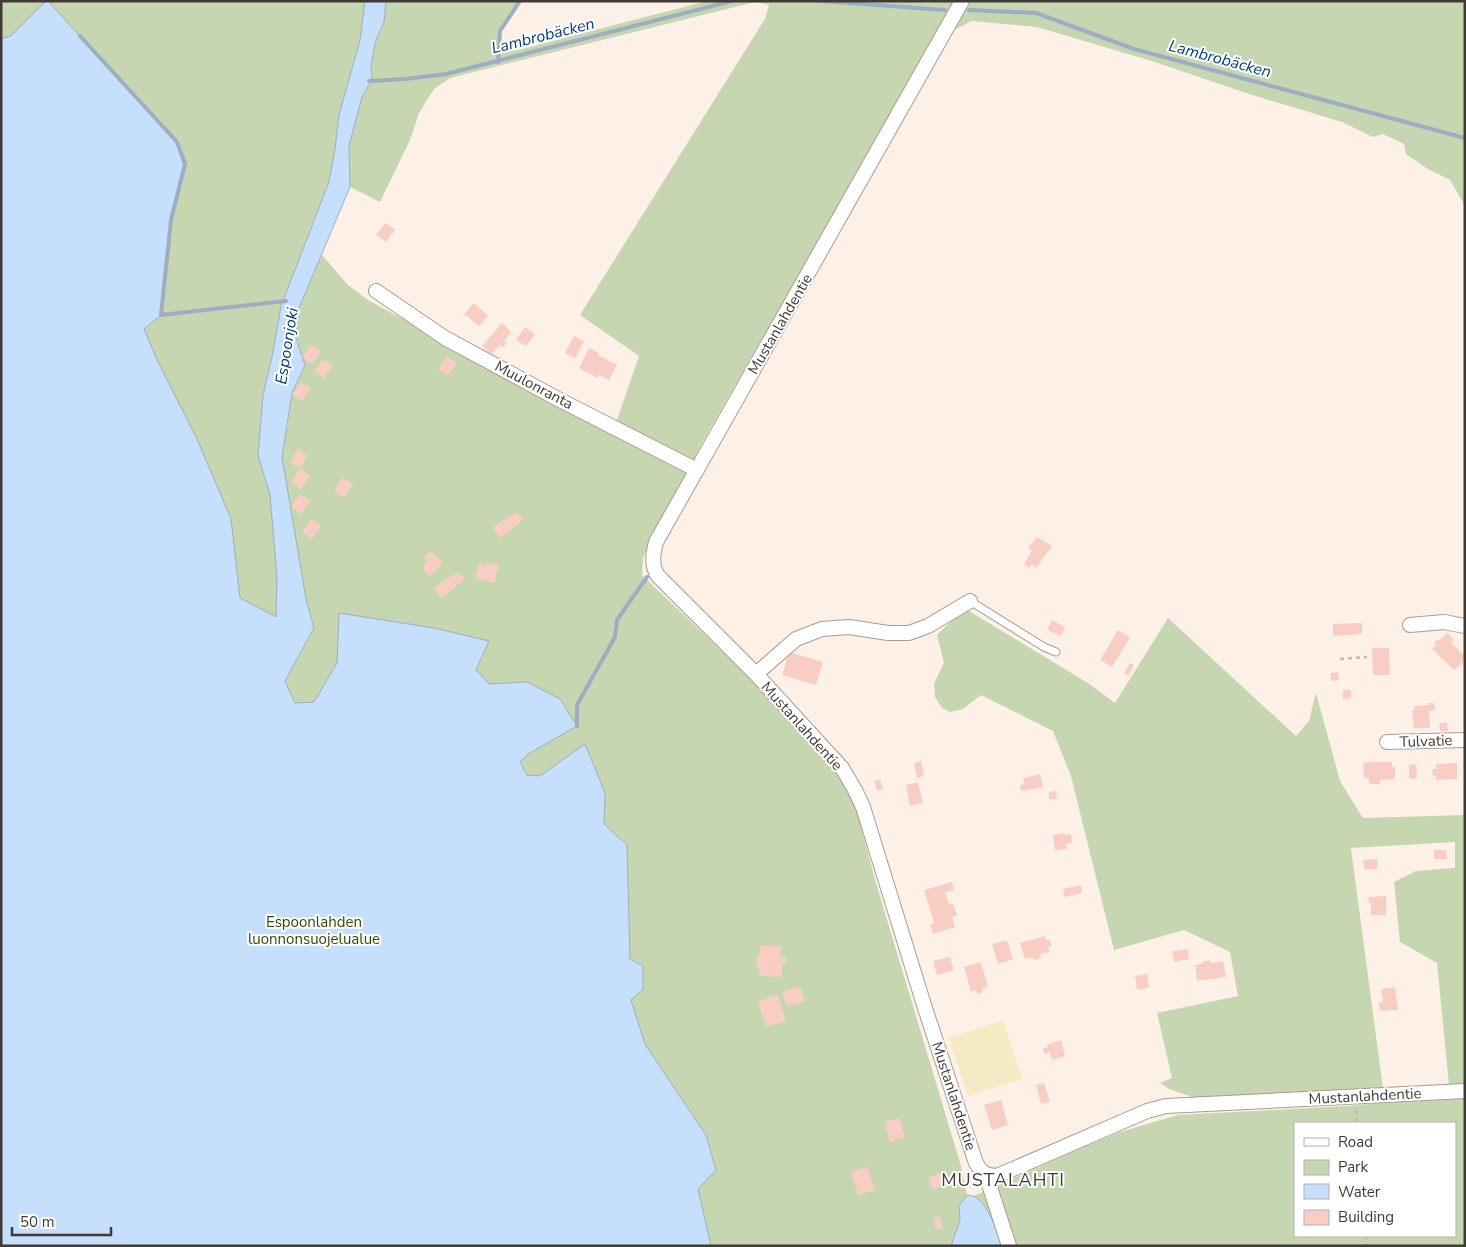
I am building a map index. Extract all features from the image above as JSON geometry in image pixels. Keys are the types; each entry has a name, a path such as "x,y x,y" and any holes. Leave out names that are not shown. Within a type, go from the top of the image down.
{"street":[{"name":"Mustanlahdentie","path":"962,1 656,542 652,555 654,571 756,674 842,768 855,790 866,817 976,1163 980,1171 986,1175 997,1176 1147,1111 1166,1106 1465,1091"},
{"name":"Muulonranta","path":"376,291 445,338 558,399 697,470"},
{"path":"756,674 796,639 822,629 849,627 888,633 909,633 928,626 970,601"},
{"path":"1410,625 1444,622 1465,626"},
{"name":"Tulvatie","path":"1387,742 1465,740"},
{"path":"986,1175 1009,1246"}],"lane":[{"path":"970,601 1044,647 1056,652"}],"path":[{"path":"1340,659 1367,657"}],"green space":[{"name":"Espoonlahden luonnonsuojelualue","path":"1,1 365,1 360,40 339,115 329,182 281,306 263,395 260,426 287,429 292,393 305,365 298,342 297,318 307,285 322,255 348,285 368,300 548,399 611,431 618,417 639,356 580,315 765,19 769,5 755,2 450,78 434,89 419,113 410,140 380,202 350,187 349,146 362,97 372,80 371,68 375,43 384,22 386,1 520,1 500,31 499,52 518,50 707,1 1465,1 1465,206 1450,180 1428,169 1406,154 1404,144 1383,134 1373,137 1342,122 1249,94 1155,62 1037,27 972,21 954,30 942,24 706,436 656,529 643,558 642,575 758,686 837,771 856,808 876,883 961,1166 967,1195 959,1206 960,1220 951,1246 1,1246"},
{"path":"964,608 1088,683 1115,703 1168,618 1296,736 1309,721 1316,693 1340,781 1363,818 1465,815 1465,1084 1449,1085 1437,963 1400,942 1394,882 1416,871 1455,868 1455,842 1351,848 1383,1089 1195,1098 1169,1089 1160,1083 1172,1078 1157,1013 1238,996 1230,952 1184,930 1114,950 1071,776 1053,731 981,695 963,709 950,712 942,708 935,697 934,684 944,663 937,635"},
{"path":"1465,1098 1465,1246 1002,1246 989,1212 974,1196 1120,1132 1178,1115"}],"sand":[{"path":"1003,1020 1022,1079 968,1096 949,1038"}],"water":[{"name":"Espoonlahden luonnonsuojelualue","path":"46,1 177,142 185,164 171,220 161,315 144,329 158,362 197,439 231,519 240,598 276,617 277,577 270,495 258,455 263,395 281,306 329,182 339,115 360,40 365,1 386,1 384,22 375,43 371,68 372,80 362,97 349,146 350,187 299,308 296,338 305,365 292,393 282,457 306,599 314,628 285,681 295,703 314,702 337,663 339,613 434,628 489,641 476,670 489,684 527,682 560,699 577,726 528,754 520,762 527,775 540,776 585,744 605,793 604,824 627,845 630,959 643,966 643,990 631,1000 645,1044 706,1135 716,1170 698,1189 711,1246 1,1246 1,39 12,35"},
{"path":"967,1195 980,1201 990,1214 1002,1246 951,1246 960,1220 959,1206"}],"building":[{"path":"385,223 395,229 386,242 376,235"},
{"path":"474,303 488,316 479,326 464,314"},
{"path":"502,323 511,332 504,341 507,343 503,347 500,345 491,355 482,346"},
{"path":"525,327 535,334 526,346 516,340"},
{"path":"574,336 584,341 575,358 565,353"},
{"path":"311,345 321,351 312,364 302,357"},
{"path":"589,348 617,365 609,380 599,375 597,378 579,368"},
{"path":"447,356 457,363 448,375 438,369"},
{"path":"323,359 333,365 324,378 314,371"},
{"path":"301,382 311,388 302,401 292,394"},
{"path":"298,449 308,456 299,468 290,462"},
{"path":"300,469 310,476 301,489 291,482"},
{"path":"343,478 353,484 344,497 334,491"},
{"path":"300,494 310,501 301,514 291,507"},
{"path":"517,512 524,519 500,538 493,528"},
{"path":"311,519 321,526 312,539 302,532"},
{"path":"1037,537 1052,546 1036,568 1032,564 1029,568 1024,564 1032,551 1028,548"},
{"path":"431,551 443,563 430,576 422,568 428,561 424,558"},
{"path":"487,562 499,565 494,583 475,578 479,564 485,566"},
{"path":"458,572 465,579 441,598 434,588"},
{"path":"1052,620 1065,627 1061,636 1047,630"},
{"path":"1362,623 1362,634 1333,636 1333,624"},
{"path":"1118,630 1130,637 1112,667 1100,660"},
{"path":"1447,633 1454,640 1451,643 1465,656 1464,662 1454,670 1432,649 1436,645 1435,641 1440,640"},
{"path":"1372,648 1389,648 1390,675 1373,675"},
{"path":"789,652 823,662 816,685 782,675"},
{"path":"1130,663 1134,665 1128,676 1124,673"},
{"path":"1338,672 1339,680 1331,681 1331,673"},
{"path":"1343,690 1351,690 1351,698 1343,699"},
{"path":"1428,703 1434,703 1435,710 1429,711 1430,728 1414,728 1412,711 1414,711 1414,706 1429,705"},
{"path":"1439,723 1447,723 1448,731 1440,731"},
{"path":"921,761 924,776 917,778 914,763"},
{"path":"1392,762 1392,767 1395,767 1395,779 1380,780 1380,784 1369,784 1369,778 1364,778 1363,763"},
{"path":"1457,763 1457,779 1436,780 1436,776 1433,776 1432,769 1436,769 1436,764"},
{"path":"1416,764 1417,778 1409,779 1409,765"},
{"path":"1040,774 1043,787 1021,791 1020,785 1025,784 1023,778"},
{"path":"880,780 883,789 877,791 874,781"},
{"path":"918,782 923,803 910,806 906,785"},
{"path":"1056,791 1057,799 1049,799 1049,792"},
{"path":"1065,833 1065,835 1071,834 1072,843 1066,844 1067,849 1055,850 1053,835"},
{"path":"1434,850 1446,850 1447,859 1434,859"},
{"path":"1377,859 1377,869 1364,869 1363,860"},
{"path":"952,882 954,890 945,892 949,904 953,903 957,915 952,917 955,927 933,934 930,924 934,923 924,890"},
{"path":"1081,885 1082,893 1064,897 1063,889"},
{"path":"1386,896 1386,915 1371,915 1371,903 1369,904 1368,897"},
{"path":"1045,936 1046,940 1050,940 1052,946 1048,947 1050,952 1040,954 1042,958 1034,960 1033,957 1025,959 1020,943"},
{"path":"1007,940 1013,959 998,964 992,944"},
{"path":"760,946 781,946 780,957 786,957 786,964 782,964 782,977 759,976 757,955 760,955"},
{"path":"1188,949 1189,959 1174,962 1172,951"},
{"path":"950,957 954,970 937,975 933,961"},
{"path":"1210,960 1211,963 1223,961 1226,977 1197,981 1195,965"},
{"path":"981,962 988,987 982,988 983,992 977,994 976,990 971,992 964,967"},
{"path":"1147,974 1149,988 1137,990 1135,976"},
{"path":"800,986 805,1001 787,1007 782,992"},
{"path":"1395,987 1398,1010 1380,1011 1379,1002 1383,1002 1381,989"},
{"path":"778,995 786,1021 766,1027 758,1001"},
{"path":"1061,1040 1065,1056 1052,1060 1050,1052 1044,1054 1043,1048"},
{"path":"1044,1083 1050,1102 1041,1104 1036,1085"},
{"path":"1001,1100 1008,1125 992,1130 984,1105"},
{"path":"899,1118 905,1137 890,1142 884,1122"},
{"path":"867,1167 875,1190 858,1195 851,1172"},
{"path":"940,1173 946,1185 933,1190 928,1178"},
{"path":"939,1216 943,1228 936,1230 933,1218"}],"waterway":[{"path":"498,62 500,31 520,1"},
{"name":"Lambrobäcken","path":"369,81 446,74 732,1"},
{"name":"Lambrobäcken","path":"821,1 945,10"},
{"name":"Lambrobäcken","path":"969,10 1036,13 1134,49 1465,138"},
{"name":"Espoonjoki","path":"80,36 177,142 185,164 171,220 161,315 286,301"},
{"path":"577,726 577,705 615,637 617,620 647,577"}],"district":[{"name":"MUSTALAHTI","path":"1003,1180"}]}
